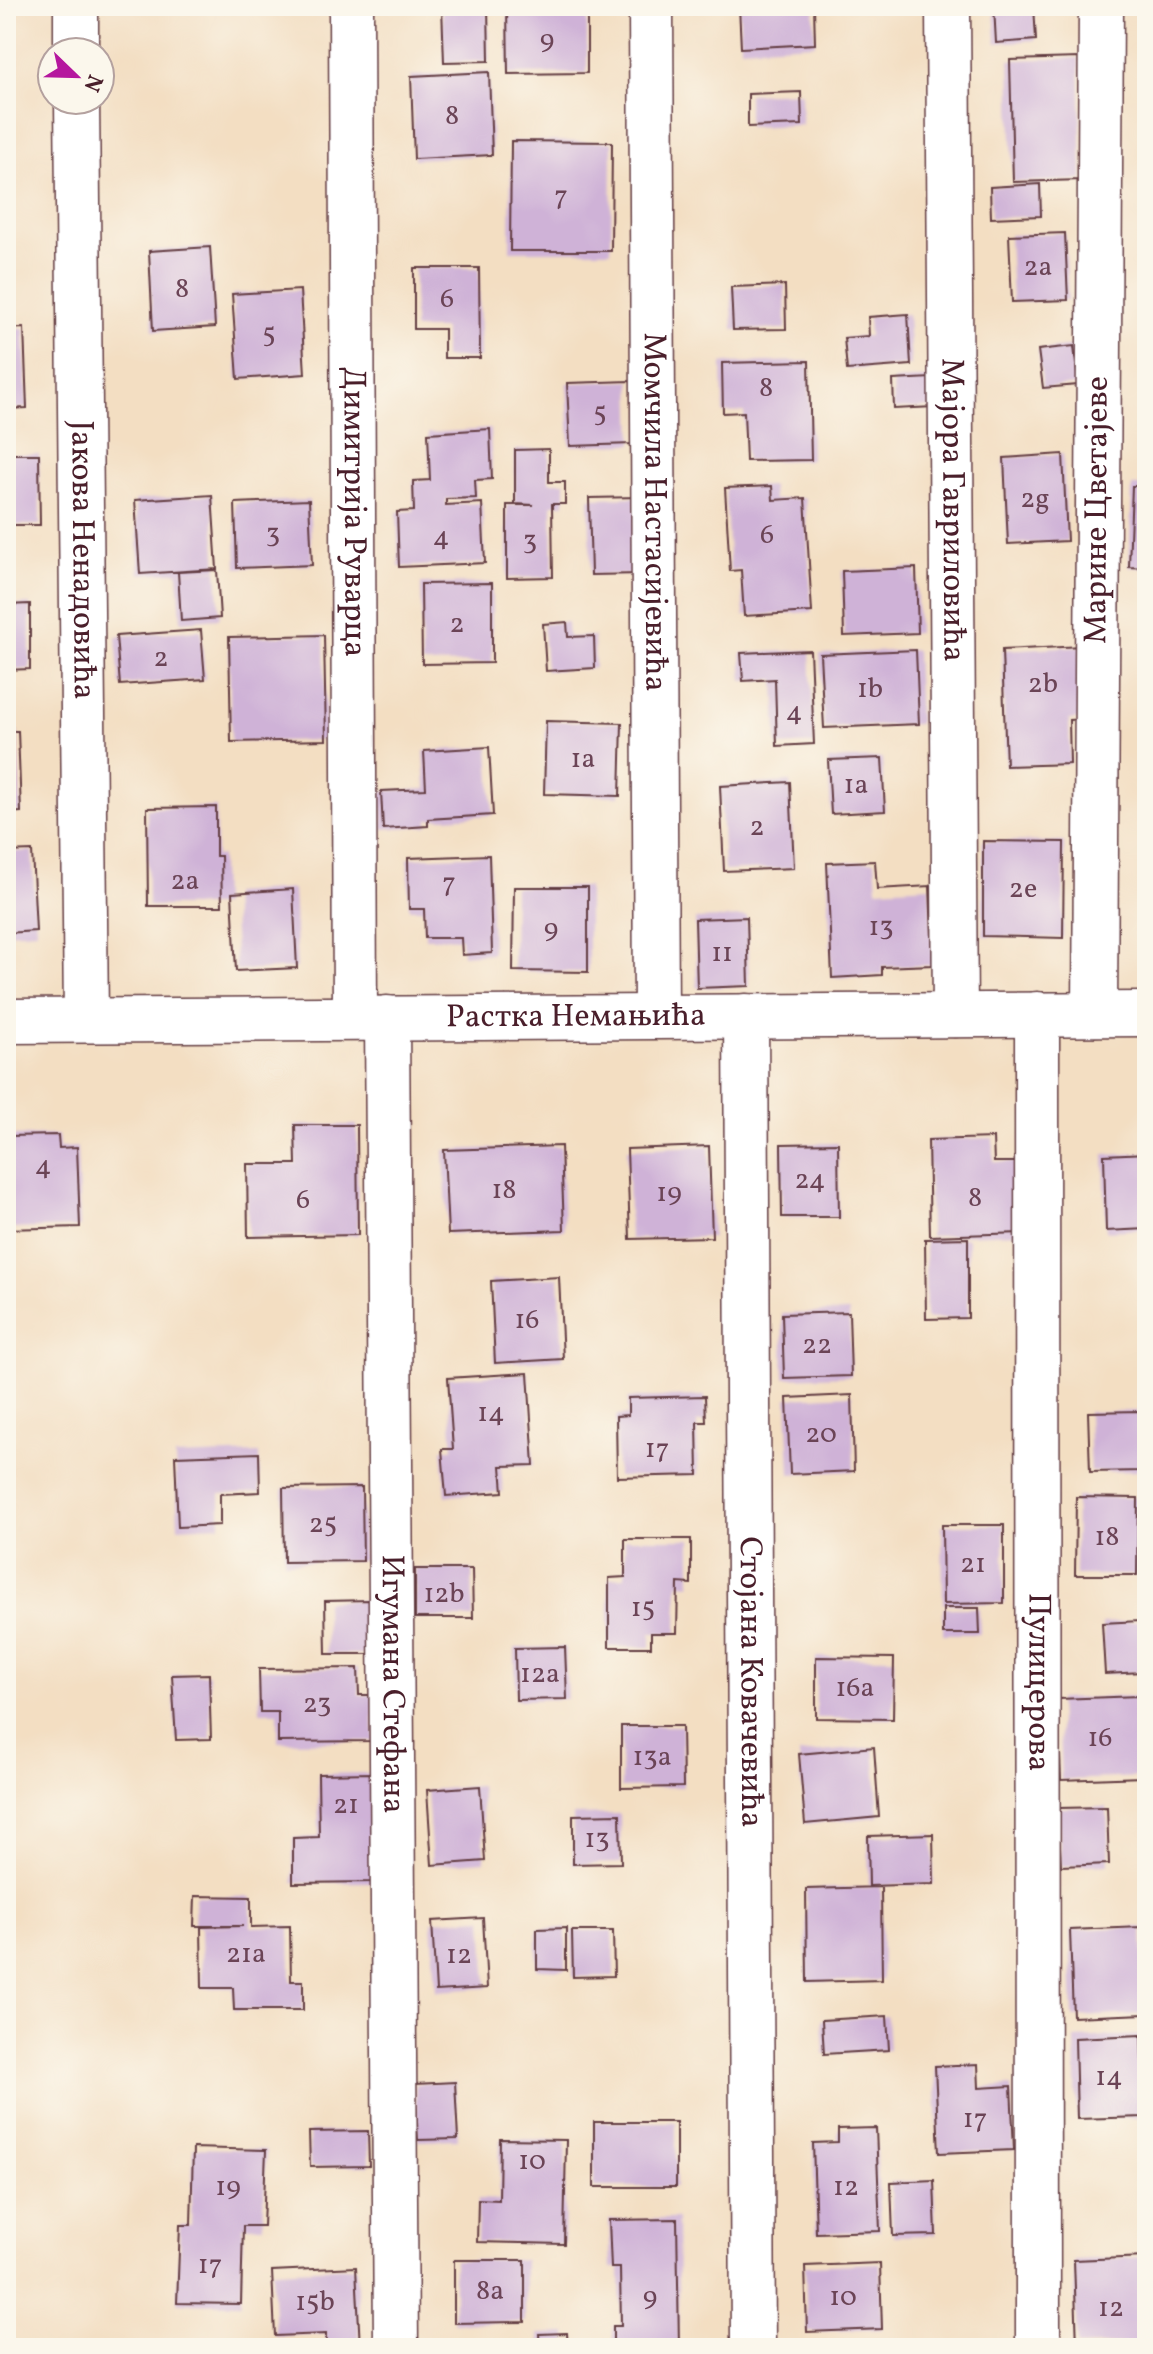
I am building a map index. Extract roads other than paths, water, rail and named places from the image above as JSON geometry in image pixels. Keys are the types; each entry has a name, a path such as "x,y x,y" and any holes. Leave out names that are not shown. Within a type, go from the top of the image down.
{"street":[{"path":"76,6 76,36"},
{"name":"Димитрија Руварца","path":"351,6 371,1018"},
{"name":"Момчила Настасијевића","path":"651,6 656,1016"},
{"name":"Мајора Гавриловића","path":"948,6 955,1015"},
{"name":"Марине Цветајеве","path":"1095,1014 1101,6"},
{"name":"Јакова Ненадовића","path":"77,116 86,1020"},
{"name":"Пулицерова","path":"1037,1014 1038,2348"},
{"name":"Растка Немањића","path":"6,1021 1147,1014"},
{"name":"Стојана Ковачевића","path":"746,1016 753,2348"},
{"name":"Игумана Стефана","path":"371,1018 396,2348"}]}
